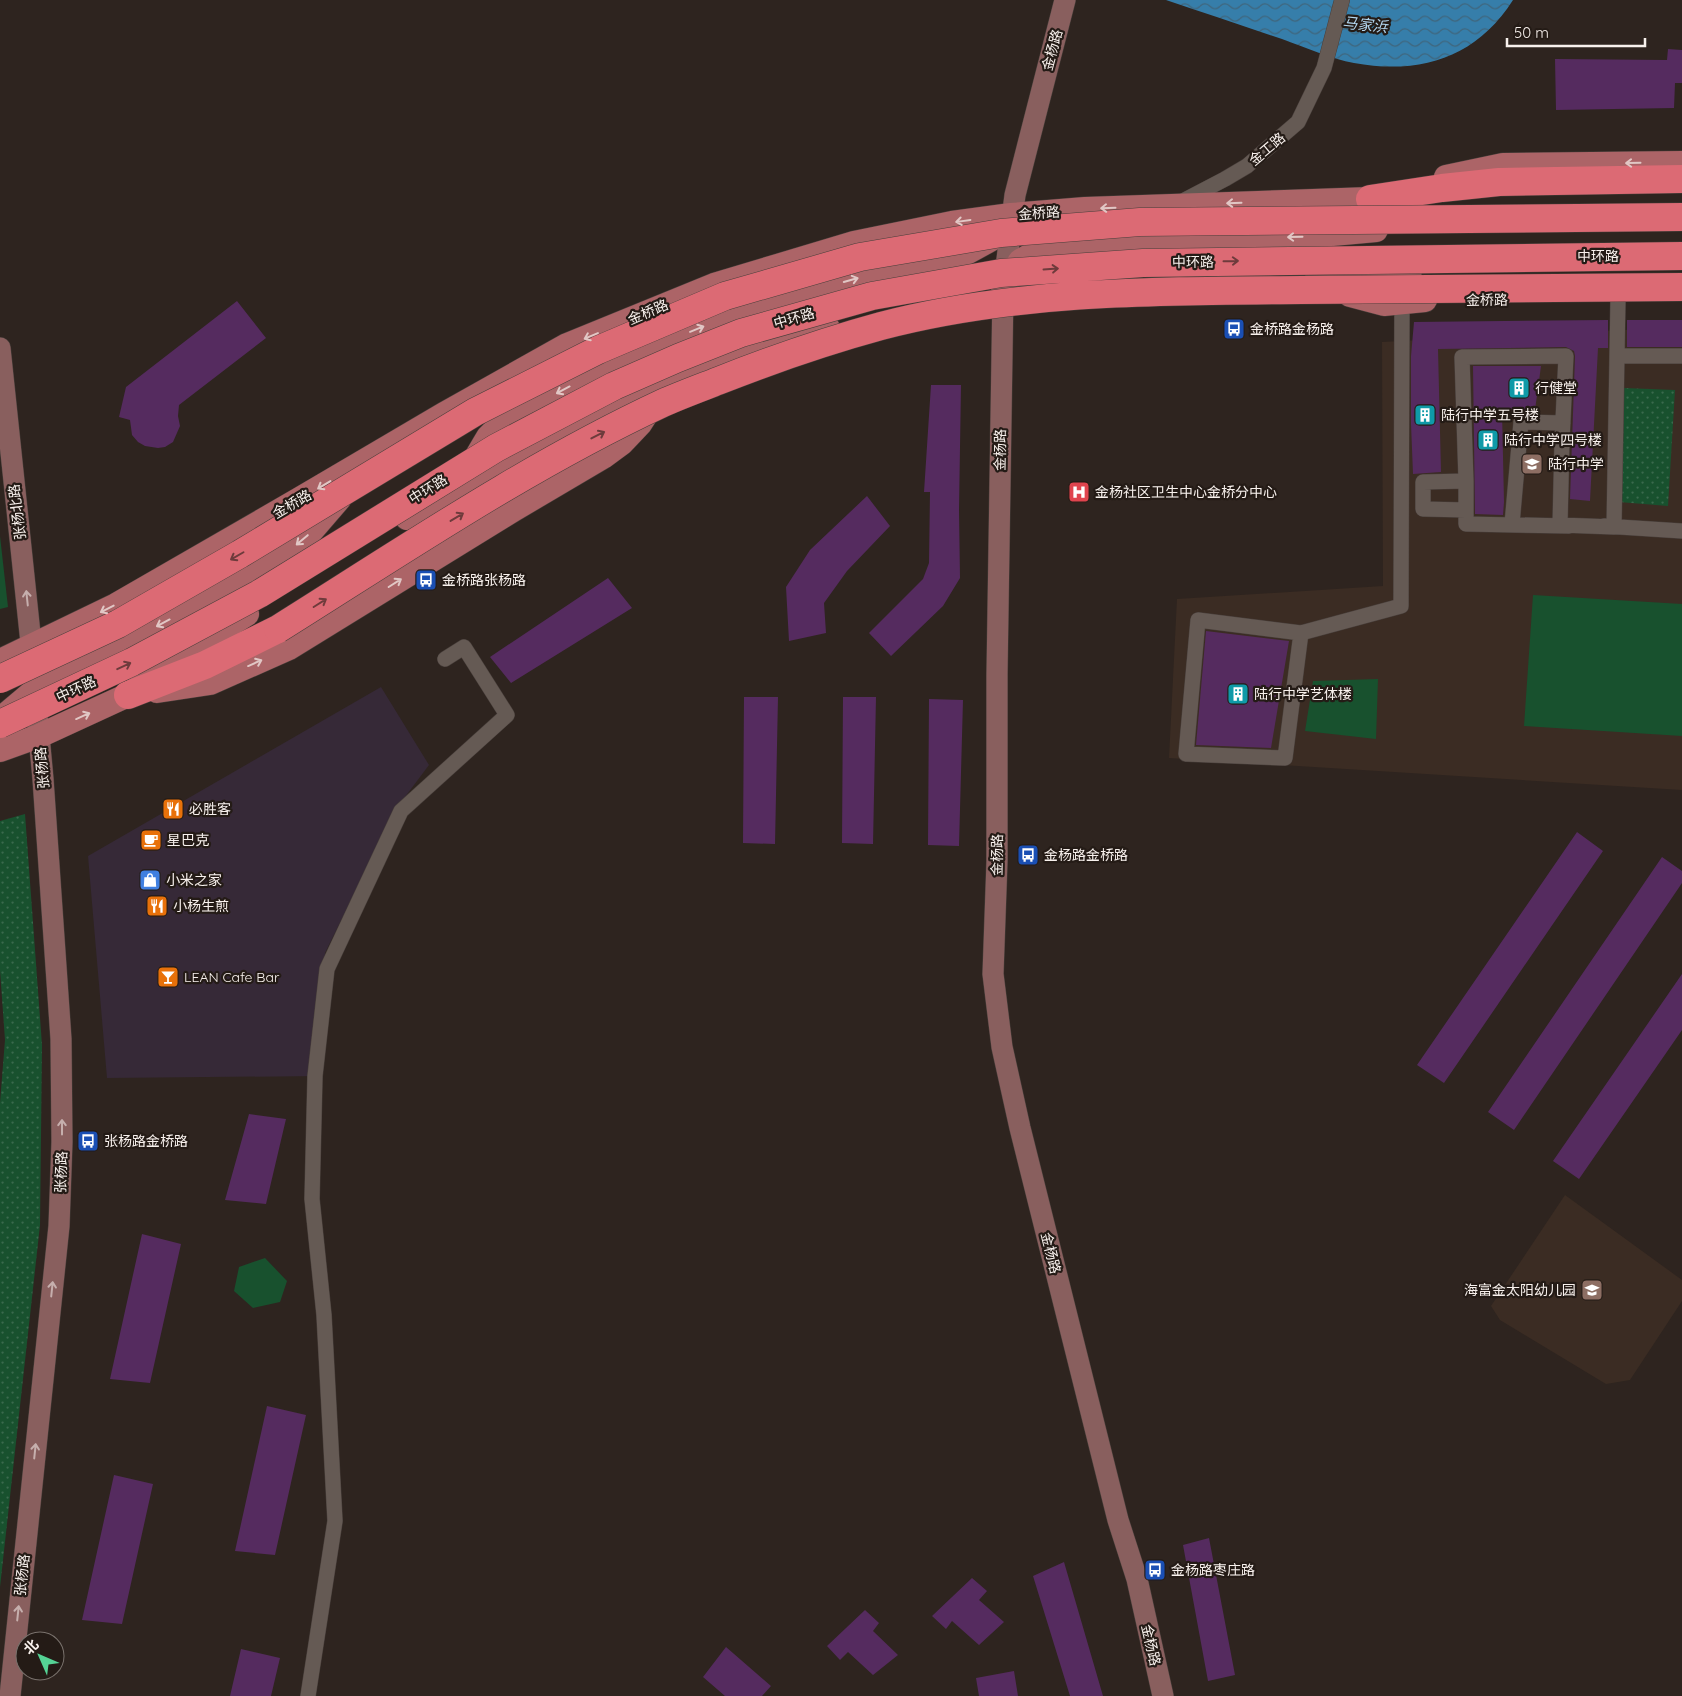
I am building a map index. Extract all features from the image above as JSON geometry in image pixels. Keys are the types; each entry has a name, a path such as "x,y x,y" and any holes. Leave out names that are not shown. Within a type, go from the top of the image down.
{"highway":[{"path":"1370,199 1499,182 1682,179"},
{"path":"0,679 118,624 240,554 475,412 598,350 725,296 860,257 1001,233 1140,222 1682,217"},
{"name":"中环路","path":"0,724 132,662 259,594 496,448 614,386 741,333 872,296 1001,273 1143,263 1682,256"},
{"path":"678,358 804,325 922,301 1004,291 1086,287 1204,290"},
{"path":"128,695 205,666 278,629 516,481 594,437 666,402 742,372 811,347 883,326 966,308 1043,298 1120,293 1204,290 1682,287"}],"main road":[{"name":"金桥路","path":"1370,199 1419,183 1503,165 1682,163"},
{"name":"金桥路","path":"0,661 116,605 444,414 568,345 714,284 854,243 952,223 1011,215 1175,205 1370,199 1429,211 1482,218 1682,217"},
{"path":"458,488 488,437 502,423 583,379 745,310 865,276 959,257 990,240 1011,215"},
{"path":"1002,291 1020,261 1045,247 1123,242 1311,236 1482,218"},
{"name":"金桥路","path":"0,750 38,736 128,695 191,649 246,614 520,451 590,413 751,351 876,314 1002,291 1070,286 1235,279 1295,280 1476,266 1682,262"},
{"name":"金桥路","path":"1295,280 1384,304 1427,300 1682,298"},
{"path":"590,413 652,348"},
{"name":"金桥路","path":"128,695 210,683 288,648 603,457 622,443 640,424 664,384"},
{"path":"0,720 35,690 70,670 125,644 208,600 287,553 309,534 381,451"},
{"path":"0,686 32,646"}],"street":[{"name":"金杨路","path":"1065,0 1028,140 1011,215 1002,291 997,674 998,861 993,974 1002,1047 1020,1128 1118,1520 1137,1579 1162,1696"},
{"name":"金工路","path":"1123,242 1175,205 1225,180 1247,166 1298,122 1324,68 1342,0"},
{"path":"1614,527 1618,298"},
{"path":"1301,632 1285,758 1186,754 1198,620 1301,632 1401,606 1402,302"},
{"name":"张杨北路","path":"0,348 32,646"},
{"path":"1560,525 1566,356 1462,357 1466,524 1560,525 1682,531"},
{"path":"1617,356 1682,356"},
{"path":"1512,524 1521,422 1563,423"},
{"path":"1466,481 1423,482 1422,509 1466,510"},
{"name":"张杨路","path":"10,1696 59,1226 62,1142 62,1039 32,646"},
{"path":"308,1696 335,1521 324,1315 312,1199 315,1076 327,969 401,811 507,715 464,648 445,659"}],"shaded area":[{"name":"陆行中学","path":"1682,327 1682,790 1169,758 1177,599 1383,586 1382,342"},
{"path":"381,687 429,765 396,809 325,953 322,1076 107,1078 88,856"},
{"name":"海富金太阳幼儿园","path":"1565,1195 1682,1280 1682,1301 1630,1380 1606,1384 1500,1320 1491,1306"}],"green space":[{"path":"1624,388 1675,390 1668,506 1619,502"},
{"path":"0,536 8,607 0,609"},
{"path":"1533,595 1682,604 1682,736 1524,726"},
{"path":"1378,679 1376,739 1305,731 1313,681"},
{"path":"25,814 42,1045 40,1225 0,1587 0,1103 5,1040 0,970 0,821"},
{"path":"265,1258 287,1281 280,1302 253,1308 234,1291 239,1267"}],"water":[{"name":"马家浜","path":"1166,0 1513,0 1498,20 1482,36 1464,49 1424,64 1378,66 1337,59"}],"building":[{"path":"1668,49 1682,50 1682,83 1675,83 1674,108 1556,110 1555,59 1667,60"},
{"path":"237,301 266,338 179,405 178,416 180,426 173,442 165,447 158,448 145,446 138,442 132,435 130,420 119,417 126,387"},
{"path":"1608,320 1608,348 1598,348 1590,501 1570,499 1575,356 1574,351 1566,347 1438,349 1441,472 1413,474 1411,356 1414,322"},
{"path":"1627,320 1682,320 1682,347 1627,347"},
{"name":"陆行中学四号楼","path":"1473,366 1541,366 1535,410 1502,411 1503,515 1475,514"},
{"path":"931,385 961,385 960,578 943,606 891,656 869,633 923,579 929,563 930,492 924,492"},
{"path":"867,496 890,526 847,571 824,603 826,633 789,641 786,587 810,550"},
{"path":"608,578 632,608 511,683 490,657"},
{"name":"陆行中学艺体楼","path":"1206,631 1289,641 1271,748 1196,745"},
{"path":"744,697 778,697 775,844 743,843"},
{"path":"843,697 876,697 873,844 842,843"},
{"path":"929,699 963,700 959,846 928,845"},
{"path":"1577,832 1603,851 1444,1083 1417,1065"},
{"path":"1662,857 1682,871 1682,883 1514,1130 1488,1112"},
{"path":"1682,974 1682,1030 1579,1179 1553,1161"},
{"path":"249,1114 286,1119 266,1204 225,1200"},
{"path":"142,1234 181,1244 150,1383 110,1379"},
{"path":"267,1406 306,1415 275,1555 235,1551"},
{"path":"114,1475 153,1484 122,1624 82,1620"},
{"path":"1209,1538 1235,1675 1208,1681 1183,1545"},
{"path":"1064,1562 1103,1696 1070,1696 1033,1576"},
{"path":"972,1578 987,1591 979,1600 1004,1622 979,1645 952,1621 946,1629 932,1616"},
{"path":"865,1610 879,1623 873,1631 898,1655 873,1675 848,1652 840,1660 827,1646"},
{"path":"726,1647 771,1686 762,1696 725,1696 703,1677"},
{"path":"241,1649 280,1658 271,1696 230,1696"},
{"path":"1014,1671 1018,1696 979,1696 976,1678"}],"place":[{"name":"金桥路金杨路","path":"1234,329"},
{"name":"行健堂","path":"1519,388"},
{"name":"陆行中学五号楼","path":"1425,415"},
{"name":"陆行中学四号楼","path":"1488,440"},
{"name":"陆行中学","path":"1532,464"},
{"name":"金杨社区卫生中心金桥分中心","path":"1079,492"},
{"name":"金桥路张杨路","path":"426,580"},
{"name":"陆行中学艺体楼","path":"1238,694"},
{"name":"必胜客","path":"173,809"},
{"name":"星巴克","path":"151,840"},
{"name":"金杨路金桥路","path":"1028,855"},
{"name":"小米之家","path":"150,880"},
{"name":"小杨生煎","path":"157,906"},
{"name":"LEAN Cafe Bar","path":"168,977"},
{"name":"张杨路金桥路","path":"88,1141"},
{"name":"海富金太阳幼儿园","path":"1592,1290"},
{"name":"金杨路枣庄路","path":"1155,1570"}]}
